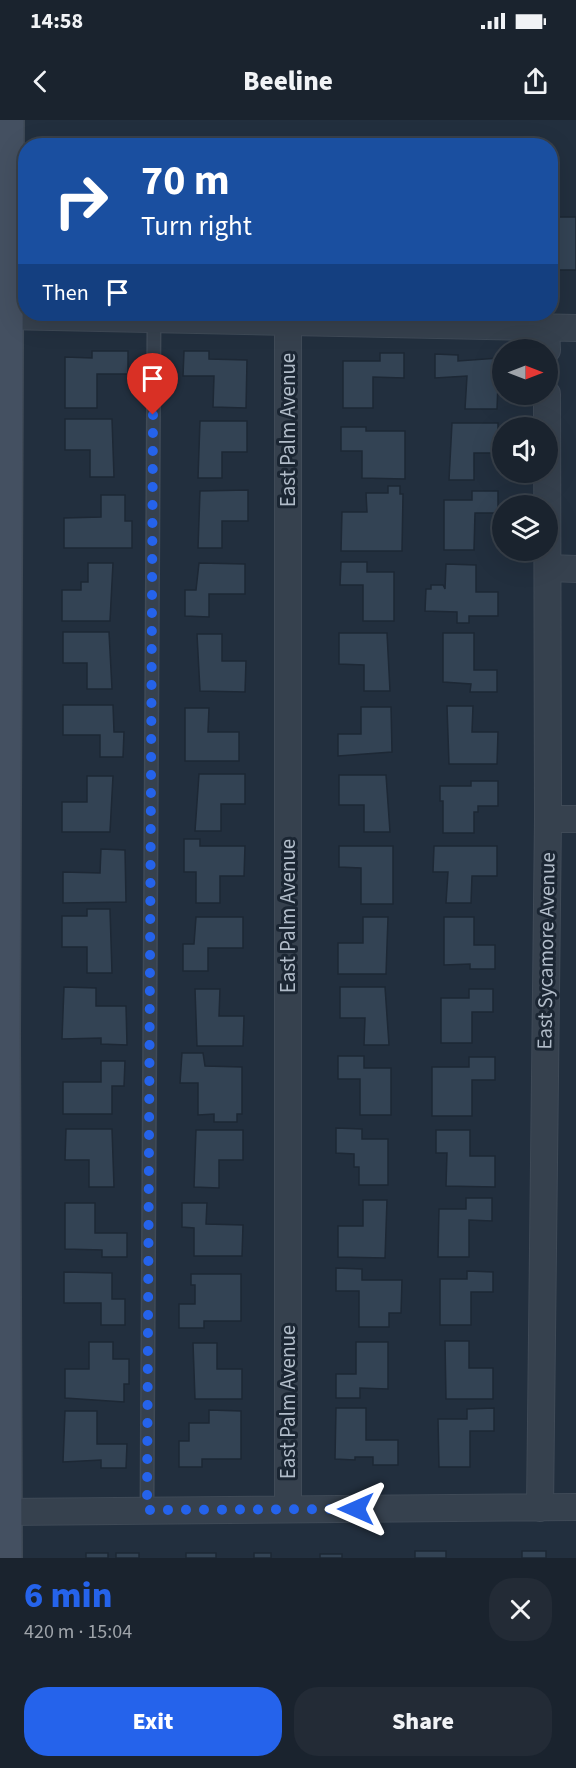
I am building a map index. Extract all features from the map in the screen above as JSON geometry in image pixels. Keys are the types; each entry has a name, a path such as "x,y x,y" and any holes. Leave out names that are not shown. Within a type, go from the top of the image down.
{"street":[{"path":"5,1558 7,120"},
{"path":"5,316 18,316"},
{"path":"154,321 288,324 546,339 576,328"},
{"name":"East Palm Avenue","path":"288,324 288,1509"},
{"name":"East Sycamore Avenue","path":"540,1508 548,819 547,405"},
{"path":"549,568 576,569"},
{"path":"548,819 576,819"},
{"path":"5,1512 576,1507"}],"lane":[{"path":"147,1510 154,321"}],"building":[{"path":"558,217 576,217 576,270 558,270"},
{"path":"92,351 128,351 128,374 97,374 97,408 65,408 65,357 92,358"},
{"path":"184,351 209,351 209,359 247,360 246,408 213,407 214,376 183,376"},
{"path":"380,353 404,353 404,378 373,377 373,408 343,408 343,361 380,361"},
{"path":"435,354 458,355 458,361 492,359 492,405 497,405 497,409 465,409 467,376 435,378"},
{"path":"65,419 112,419 114,477 90,477 90,450 65,450"},
{"path":"200,421 247,421 247,452 222,452 222,478 198,478"},
{"path":"452,423 492,423 492,453 474,453 474,480 449,480"},
{"path":"341,427 366,427 366,431 405,431 405,479 362,478 362,451 341,451"},
{"path":"388,486 400,486 400,494 403,494 402,551 341,551 342,512 367,512 366,493 388,493"},
{"path":"248,490 248,521 222,521 222,548 198,548 200,491"},
{"path":"472,491 498,491 498,495 492,495 492,513 475,513 474,550 444,550 444,500 472,500"},
{"path":"101,495 125,495 125,521 132,521 132,548 64,548 64,518 101,517"},
{"path":"341,562 367,562 367,572 394,572 394,621 363,621 363,585 340,585"},
{"path":"88,563 113,563 110,621 62,621 62,590 81,590 81,582 88,582"},
{"path":"199,563 245,564 245,594 209,594 209,617 185,616 185,590 196,590"},
{"path":"446,564 476,565 476,592 498,592 498,616 469,616 469,623 457,623 457,612 425,611 426,589 431,589 431,585 443,585 445,589"},
{"path":"63,632 109,632 112,689 87,689 87,663 63,663"},
{"path":"339,633 387,633 390,691 364,691 364,665 339,664"},
{"path":"443,633 474,633 474,670 497,670 497,692 470,692 471,684 443,682"},
{"path":"197,634 222,634 222,661 246,661 245,692 200,691"},
{"path":"63,705 113,705 114,732 124,732 123,757 100,757 100,735 63,735"},
{"path":"447,706 473,706 472,732 498,732 497,764 449,764"},
{"path":"361,707 391,707 392,752 338,756 338,734 361,734"},
{"path":"185,708 209,708 208,732 239,732 239,761 185,761"},
{"path":"199,774 245,774 245,804 221,804 221,831 195,831"},
{"path":"339,775 386,775 390,832 364,832 364,805 339,805"},
{"path":"87,776 113,776 110,832 62,832 62,802 87,802"},
{"path":"471,781 498,781 498,806 478,806 478,812 474,812 474,833 443,833 443,801 440,801 440,786 471,786"},
{"path":"184,839 200,839 200,846 245,846 244,876 220,876 220,903 196,903 196,872 184,872"},
{"path":"339,846 393,846 393,904 361,904 361,868 339,867"},
{"path":"434,846 497,846 497,876 472,876 471,903 446,903 448,872 433,872"},
{"path":"101,849 125,850 126,902 63,903 63,872 100,873"},
{"path":"87,909 110,909 112,973 87,973 87,947 62,947 62,916 87,916"},
{"path":"196,917 243,917 243,948 208,948 208,971 183,971 183,944 194,944"},
{"path":"363,917 388,917 386,974 338,974 338,943 363,943"},
{"path":"444,917 474,917 474,945 495,945 495,969 470,969 470,964 444,965"},
{"path":"64,987 96,988 96,1006 126,1006 127,1045 101,1044 101,1038 62,1039"},
{"path":"340,987 385,987 389,1045 364,1045 365,1018 340,1018"},
{"path":"195,989 220,989 219,1016 244,1016 243,1046 197,1046"},
{"path":"469,989 493,989 493,1012 472,1012 472,1043 441,1043 441,998 469,998"},
{"path":"182,1053 203,1053 205,1066 242,1067 242,1114 237,1114 237,1122 214,1122 214,1114 198,1115 198,1083 180,1083"},
{"path":"338,1056 364,1056 364,1068 391,1068 391,1115 360,1115 360,1079 338,1079"},
{"path":"469,1057 495,1057 495,1080 472,1080 472,1116 432,1116 432,1067 469,1067"},
{"path":"101,1061 125,1061 124,1086 112,1086 112,1114 63,1114 63,1082 101,1082"},
{"path":"336,1128 362,1129 362,1139 388,1139 388,1185 359,1185 359,1167 354,1167 354,1154 336,1153"},
{"path":"66,1129 112,1129 114,1187 89,1187 89,1160 65,1160"},
{"path":"196,1130 243,1130 243,1160 219,1160 219,1188 194,1187"},
{"path":"436,1130 470,1130 470,1156 495,1156 495,1187 446,1186 447,1153 436,1153"},
{"path":"466,1198 492,1198 492,1221 469,1220 469,1257 438,1257 439,1209 466,1209"},
{"path":"363,1200 387,1200 385,1258 338,1257 338,1226 363,1226"},
{"path":"65,1203 95,1203 95,1233 127,1233 127,1257 102,1257 102,1250 65,1249"},
{"path":"182,1203 207,1203 206,1224 243,1225 242,1256 194,1256 194,1228 182,1227"},
{"path":"336,1268 362,1269 362,1280 402,1280 401,1313 389,1313 389,1327 359,1327 359,1291 336,1291"},
{"path":"467,1271 493,1272 493,1292 471,1292 471,1325 440,1325 440,1279 467,1279"},
{"path":"64,1272 112,1273 112,1299 125,1299 125,1325 101,1325 101,1303 64,1303"},
{"path":"191,1274 241,1274 241,1321 204,1321 204,1328 179,1328 179,1304 195,1304 195,1285 191,1285"},
{"path":"445,1341 469,1341 469,1368 493,1368 493,1399 446,1399"},
{"path":"89,1342 113,1342 113,1359 129,1359 129,1384 124,1384 124,1402 65,1398 65,1369 89,1369"},
{"path":"356,1342 388,1342 388,1389 360,1388 360,1398 336,1398 336,1374 356,1374"},
{"path":"193,1343 217,1343 217,1369 242,1369 242,1399 195,1399"},
{"path":"336,1408 366,1408 366,1440 398,1440 398,1465 373,1465 373,1457 355,1457 355,1460 335,1459"},
{"path":"494,1408 494,1431 470,1431 470,1467 439,1467 438,1419 467,1419 467,1409"},
{"path":"209,1410 241,1411 241,1459 202,1459 202,1467 179,1467 179,1441 189,1441 189,1423 209,1423"},
{"path":"65,1411 97,1411 97,1444 127,1444 126,1468 101,1468 101,1460 63,1462"},
{"path":"415,1551 446,1551 446,1558 415,1558"},
{"path":"522,1551 546,1551 546,1558 522,1558"},
{"path":"86,1553 108,1553 108,1558 86,1558"},
{"path":"116,1553 139,1553 139,1558 116,1558"},
{"path":"186,1553 216,1553 216,1558 186,1558"},
{"path":"254,1553 271,1553 271,1558 254,1558"},
{"path":"320,1554 342,1554 342,1558 320,1558"}],"route":[{"path":"153,415 147,1510 356,1509"}]}
